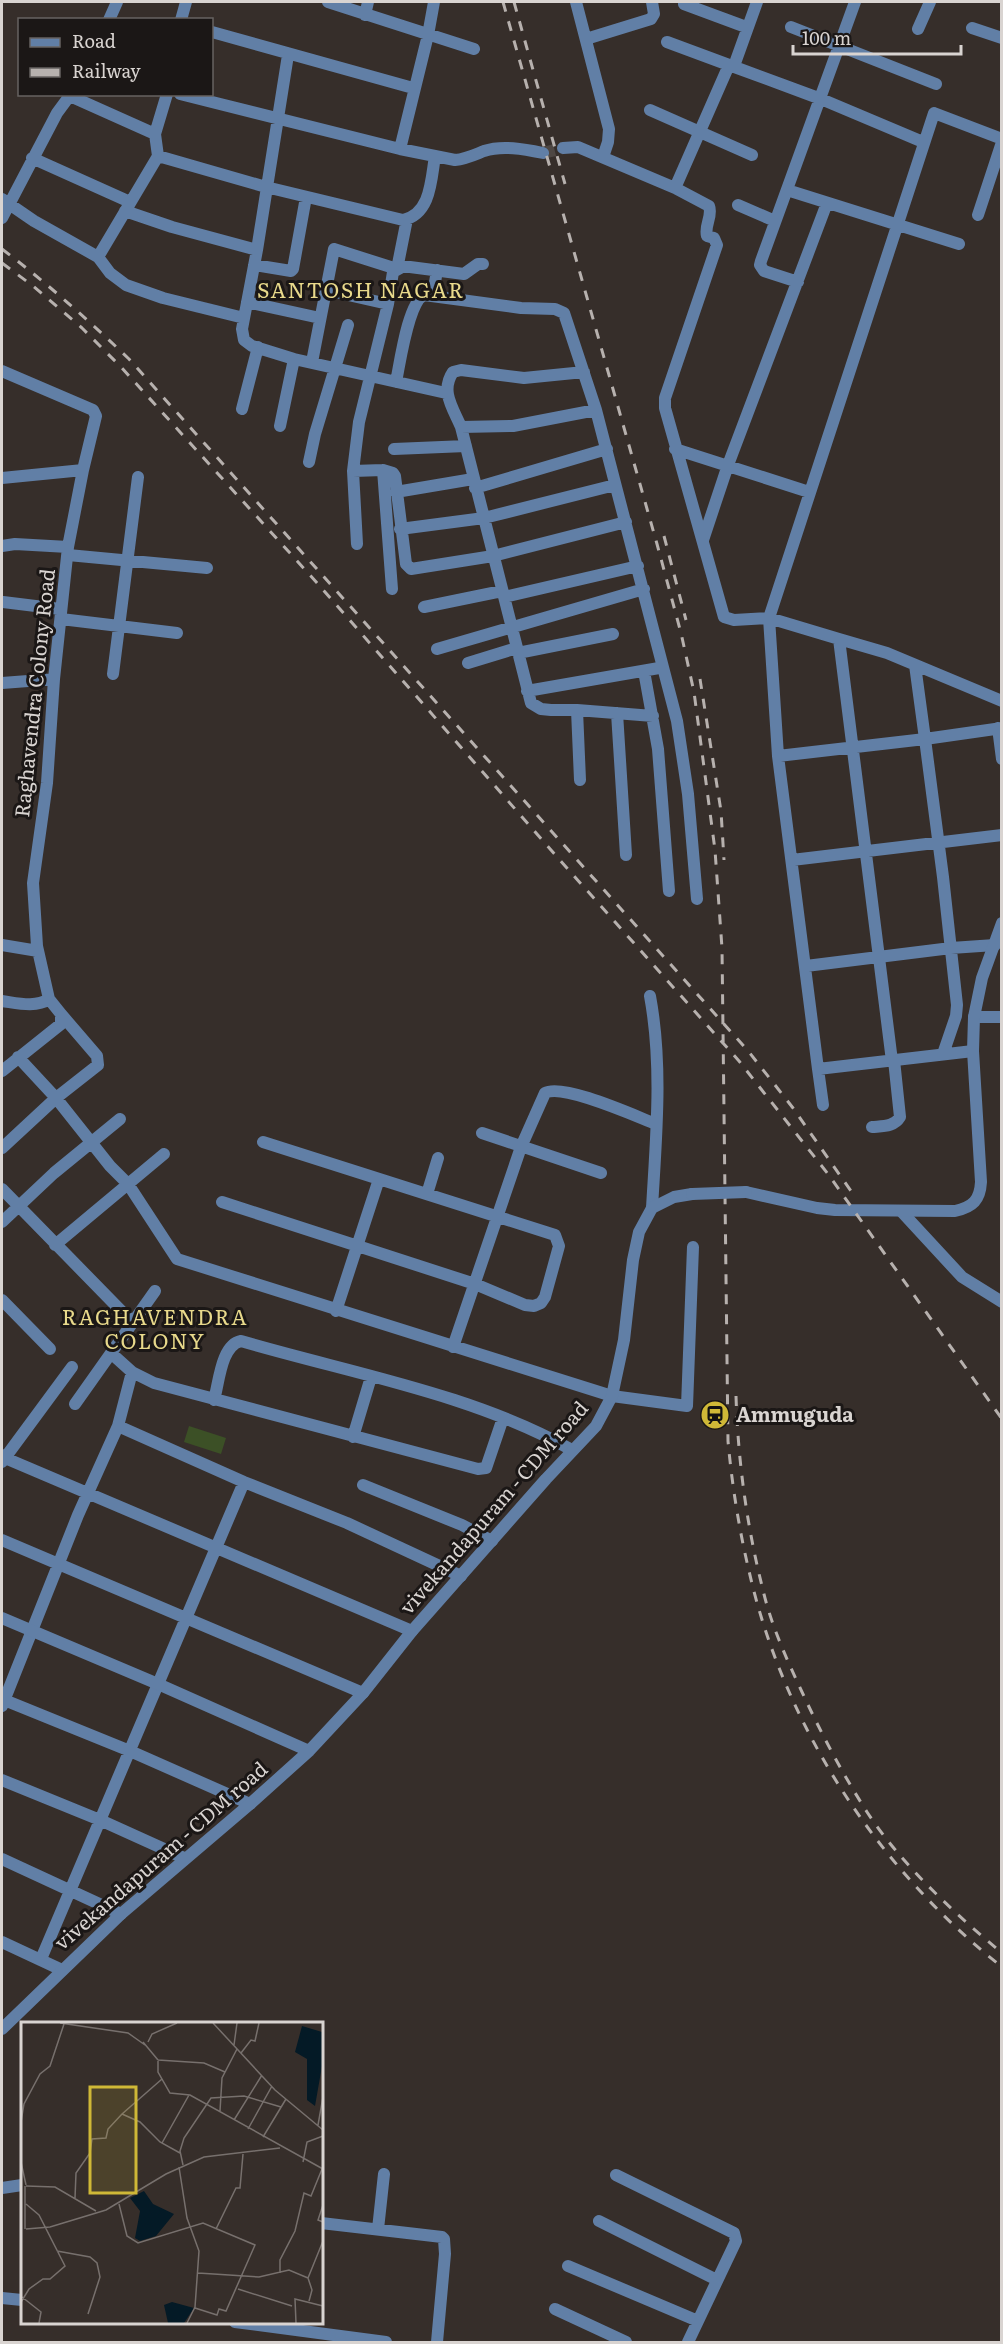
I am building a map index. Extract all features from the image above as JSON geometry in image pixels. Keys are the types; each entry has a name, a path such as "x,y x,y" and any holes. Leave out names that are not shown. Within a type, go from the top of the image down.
{"street":[{"path":"110,18 117,2"},
{"path":"182,18 186,2"},
{"path":"328,2 474,49"},
{"path":"365,15 368,2"},
{"path":"400,149 434,2"},
{"path":"576,2 609,129 603,157"},
{"path":"586,39 651,19 654,14 652,2"},
{"path":"675,188 757,2"},
{"path":"798,282 764,271 760,265 855,2"},
{"path":"918,29 930,2"},
{"path":"684,4 746,27"},
{"path":"791,27 936,84"},
{"path":"972,28 1002,38"},
{"path":"213,32 413,88"},
{"path":"667,42 821,99 923,142"},
{"path":"288,55 242,329 244,340 294,359 446,393"},
{"path":"2,218 5,202 69,96"},
{"path":"72,96 155,134"},
{"path":"98,257 158,156 155,134 166,96"},
{"path":"188,96 400,149 455,160 465,159 485,151 521,148 543,153"},
{"path":"650,110 752,155"},
{"path":"823,1105 778,756 769,618 934,113 1002,140 978,215"},
{"path":"563,148 578,147 603,157 675,188 709,206 711,211 706,232 707,236 714,238 717,245 665,398 665,408 722,615 734,620 769,618 887,653 1002,701"},
{"path":"158,156 266,187 403,220 420,211 426,202 435,156"},
{"path":"32,158 172,227 257,250"},
{"path":"787,190 959,244"},
{"path":"254,265 291,271 293,269 306,196"},
{"path":"5,202 98,257 110,273 126,285 164,298 244,318"},
{"path":"703,540 728,465 827,203"},
{"path":"738,206 775,221"},
{"path":"357,544 354,471 359,422 407,219"},
{"path":"312,362 334,249 397,269 410,267 464,274 478,264 483,264"},
{"path":"433,295 437,270"},
{"path":"326,290 388,304"},
{"path":"396,382 413,309 420,297 433,295 521,308 562,311 584,372 607,449 677,721 688,794 697,899"},
{"path":"247,302 320,318"},
{"path":"309,462 315,434 348,325"},
{"path":"242,409 258,347"},
{"path":"280,426 294,359"},
{"path":"584,372 524,378 461,370 453,372 450,376 446,393 461,427 531,703 541,709 653,716"},
{"name":"Raghavendra Colony Road","path":"2,371 94,411 96,422 83,470 68,551 54,679 47,783 33,883 38,951 50,999 97,1056 98,1065 56,1098"},
{"path":"461,427 513,426 596,410"},
{"path":"394,448 466,446"},
{"path":"675,448 809,492"},
{"path":"396,492 474,484 607,449"},
{"path":"2,478 83,470"},
{"path":"354,471 383,470 393,473 406,564 411,569 494,556 626,522"},
{"path":"383,470 392,589"},
{"path":"113,675 138,477"},
{"path":"400,529 484,518 615,485"},
{"path":"2,546 15,544 207,568"},
{"path":"424,607 503,594 638,566"},
{"path":"437,649 644,589"},
{"path":"3,602 119,626 177,633"},
{"path":"468,663 517,650 613,634"},
{"path":"839,639 900,1117 896,1123 891,1125 872,1127"},
{"path":"915,665 951,948 956,1016 943,1054"},
{"path":"527,691 659,668"},
{"path":"644,671 658,749 669,891"},
{"path":"2,683 54,679"},
{"path":"577,710 580,780"},
{"path":"617,713 626,855"},
{"path":"778,756 1000,728 1002,759"},
{"path":"792,860 1002,835"},
{"path":"650,996 656,1025 656,1124 652,1208 674,1197 746,1192 817,1208 855,1212 955,1211 966,1208 980,1195 973,1051 974,1017 982,978 1002,923"},
{"path":"2,945 38,951"},
{"path":"806,966 951,948 995,945"},
{"path":"2,1002 35,1005 43,1004 50,999"},
{"path":"2,1071 61,1024 61,1014"},
{"path":"974,1017 1002,1017"},
{"path":"818,1069 973,1051"},
{"path":"18,1057 56,1098 128,1184 177,1259 336,1311 612,1396 687,1406 693,1247"},
{"path":"453,1347 521,1147 545,1093 549,1090 560,1090 656,1124"},
{"path":"2,1148 56,1098"},
{"path":"2,1221 54,1173 120,1119"},
{"path":"482,1133 601,1173"},
{"path":"222,1202 475,1284 525,1305 534,1306 541,1303 548,1289 559,1246 555,1235 263,1142"},
{"path":"55,1245 164,1154"},
{"path":"427,1194 438,1158"},
{"path":"336,1311 380,1179"},
{"path":"2,1189 133,1323"},
{"name":"vivekandapuram - CDM road","path":"2,2029 121,1914 309,1751 363,1693 412,1631 572,1450 596,1426 612,1396 624,1340 633,1260 639,1232 652,1208"},
{"path":"901,1211 962,1277 1002,1302"},
{"path":"75,1404 155,1291"},
{"path":"2,1300 50,1348"},
{"path":"214,1400 228,1351 236,1342 241,1341 480,1408 542,1433 572,1450"},
{"path":"112,1354 132,1372 154,1383 478,1469 486,1468 503,1418"},
{"path":"72,1367 3,1458 412,1631"},
{"path":"132,1372 118,1426 58,1563 2,1702 129,1751 250,1804"},
{"path":"354,1437 371,1377"},
{"path":"118,1426 244,1482 347,1523 461,1576"},
{"path":"41,1959 244,1482"},
{"path":"363,1485 462,1525 492,1541"},
{"path":"2,1540 363,1693"},
{"path":"2,1618 309,1751"},
{"path":"2,1780 100,1820 184,1858"},
{"path":"2,1859 121,1914"},
{"path":"2,1942 62,1970"},
{"path":"378,2229 384,2174"},
{"path":"616,2175 734,2233 736,2241 688,2343"},
{"path":"2,2188 21,2186"},
{"path":"599,2221 717,2280"},
{"path":"322,2223 439,2235 444,2239 445,2254 437,2343"},
{"path":"567,2266 698,2320"},
{"path":"2,2298 21,2300"},
{"path":"555,2309 626,2343"},
{"path":"242,2323 386,2343"}],"green space":[{"path":"189,1426 226,1438 221,1454 184,1442"}],"tunnel":[{"path":"543,153 563,148"}],"railway":[{"path":"503,2 657,544 694,692 715,850 722,948 728,1441 736,1507 749,1571 765,1628 786,1684 812,1739 842,1790 877,1840 915,1886 957,1928 1002,1967"},
{"path":"514,2 565,184"},
{"path":"2,249 67,302 129,359 749,1052 793,1108 853,1194"},
{"path":"2,263 82,328 121,367 318,584 739,1061 828,1174 1002,1419"},
{"path":"664,536 686,620"},
{"path":"700,679 721,811 724,860"},
{"path":"736,1396 744,1494 757,1566 775,1629 809,1707 849,1783 881,1831 929,1887 1002,1953"}],"place":[{"name":"Ammuguda","path":"715,1415"}],"district":[{"name":"SANTOSH NAGAR","path":"361,291"},
{"name":"RAGHAVENDRA COLONY","path":"155,1330"}]}
